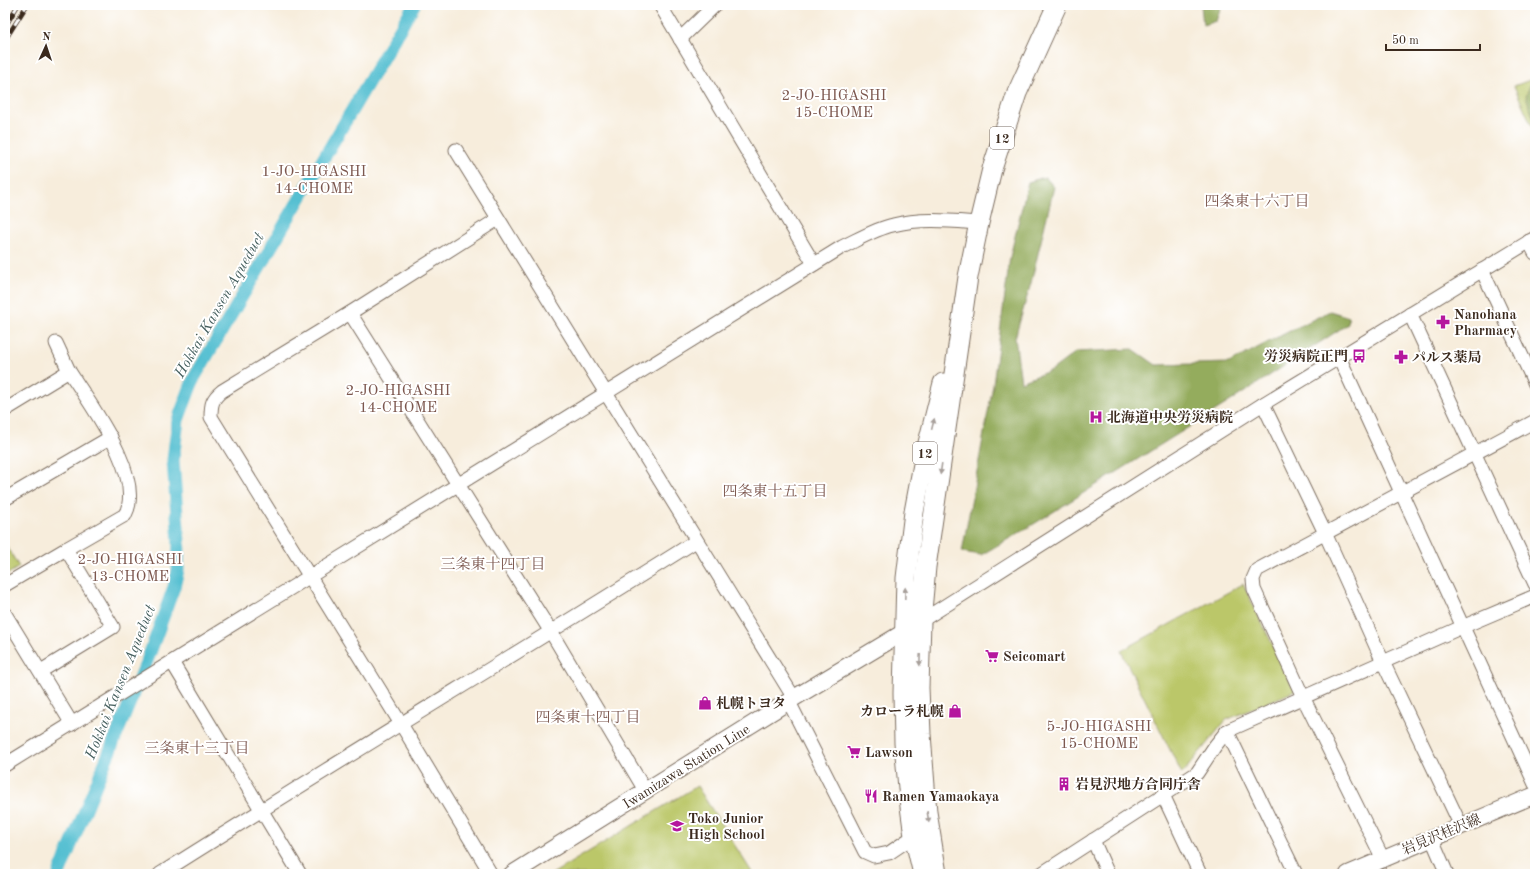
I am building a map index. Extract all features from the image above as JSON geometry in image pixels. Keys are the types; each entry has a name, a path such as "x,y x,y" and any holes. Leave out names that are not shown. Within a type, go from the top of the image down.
{"highway":[{"name":"12","path":"923,874 914,836 909,799 904,743 903,693 906,578 916,505 924,459 968,278 992,169 1018,93 1057,5"},
{"name":"12","path":"936,874 927,812 921,734 919,688 922,621 926,567 968,278"}],"main road":[{"name":"Iwamizawa Station Line","path":"512,874 646,792 791,700 922,621"},
{"name":"岩見沢桂沢線","path":"1348,874 1535,795"}],"street":[{"path":"660,5 814,264"},
{"path":"680,39 715,5"},
{"path":"456,150 696,541 791,700 865,852 874,856 889,853 914,836"},
{"path":"491,874 401,724 211,417 211,408 214,398 222,391 350,313 498,219"},
{"path":"5,765 458,486 814,264 856,240 892,225 917,221 979,223"},
{"path":"922,621 1339,357 1482,270 1533,244"},
{"path":"1482,270 1535,384"},
{"path":"350,313 551,632 646,792"},
{"path":"1410,314 1535,584"},
{"path":"5,585 125,515 129,508 129,492 121,457 111,437 69,371 56,343"},
{"path":"1339,357 1535,784"},
{"path":"5,410 69,371"},
{"path":"1263,404 1325,533 1383,662 1460,826"},
{"path":"1383,859 1303,697 1254,589 1253,579 1257,570 1535,421"},
{"path":"5,499 111,437"},
{"path":"160,874 262,809 551,632 696,541"},
{"path":"41,671 113,627 66,549"},
{"path":"1041,874 1197,774 1215,746 1227,731 1535,596"},
{"path":"5,614 72,724"},
{"path":"172,662 300,874"},
{"path":"1227,731 1296,874"},
{"path":"1163,795 1200,874"},
{"path":"1432,839 1447,874"},
{"path":"1093,840 1108,874"}],"green space":[{"path":"1201,5 1222,5 1216,21 1203,25"},
{"path":"1535,78 1535,133 1514,86"},
{"path":"1535,84 1535,123 1526,96 1530,85"},
{"path":"1045,177 1054,187 1031,283 1015,338 1021,382 1052,370 1076,352 1133,349 1156,365 1229,363 1330,311 1349,317 1348,324 1234,399 1029,527 981,555 962,552 993,385 1010,257 1028,182"},
{"path":"5,543 19,567 5,576"},
{"path":"1243,584 1295,691 1226,720 1182,774 1121,651"},
{"name":"Toko Junior High School","path":"697,786 753,874 552,874"}],"waterway":[{"name":"Hokkai Kansen Aqueduct","path":"59,874 147,661 174,587 178,570 179,542 173,460 178,420 194,378 414,5"}],"railway":[{"path":"5,27 18,5"},
{"path":"5,40 27,5"}],"place":[{"name":"Nanohana Pharmacy","path":"1443,322"},
{"name":"労災病院正門","path":"1359,356"},
{"name":"パルス薬局","path":"1401,357"},
{"name":"北海道中央労災病院","path":"1096,417"},
{"name":"Seicomart","path":"992,656"},
{"name":"札幌トヨタ","path":"705,703"},
{"name":"カローラ札幌","path":"955,711"},
{"name":"Lawson","path":"854,752"},
{"name":"岩見沢地方合同庁舎","path":"1064,784"},
{"name":"Ramen Yamaokaya","path":"871,796"},
{"name":"Toko Junior High School","path":"677,826"}],"district":[{"name":"2-JO-HIGASHI 15-CHOME","path":"834,104"},
{"name":"1-JO-HIGASHI 14-CHOME","path":"314,180"},
{"name":"四条東十六丁目","path":"1257,201"},
{"name":"2-JO-HIGASHI 14-CHOME","path":"398,398"},
{"name":"四条東十五丁目","path":"775,491"},
{"name":"三条東十四丁目","path":"493,564"},
{"name":"2-JO-HIGASHI 13-CHOME","path":"130,568"},
{"name":"四条東十四丁目","path":"588,717"},
{"name":"5-JO-HIGASHI 15-CHOME","path":"1099,734"},
{"name":"三条東十三丁目","path":"197,748"}]}
